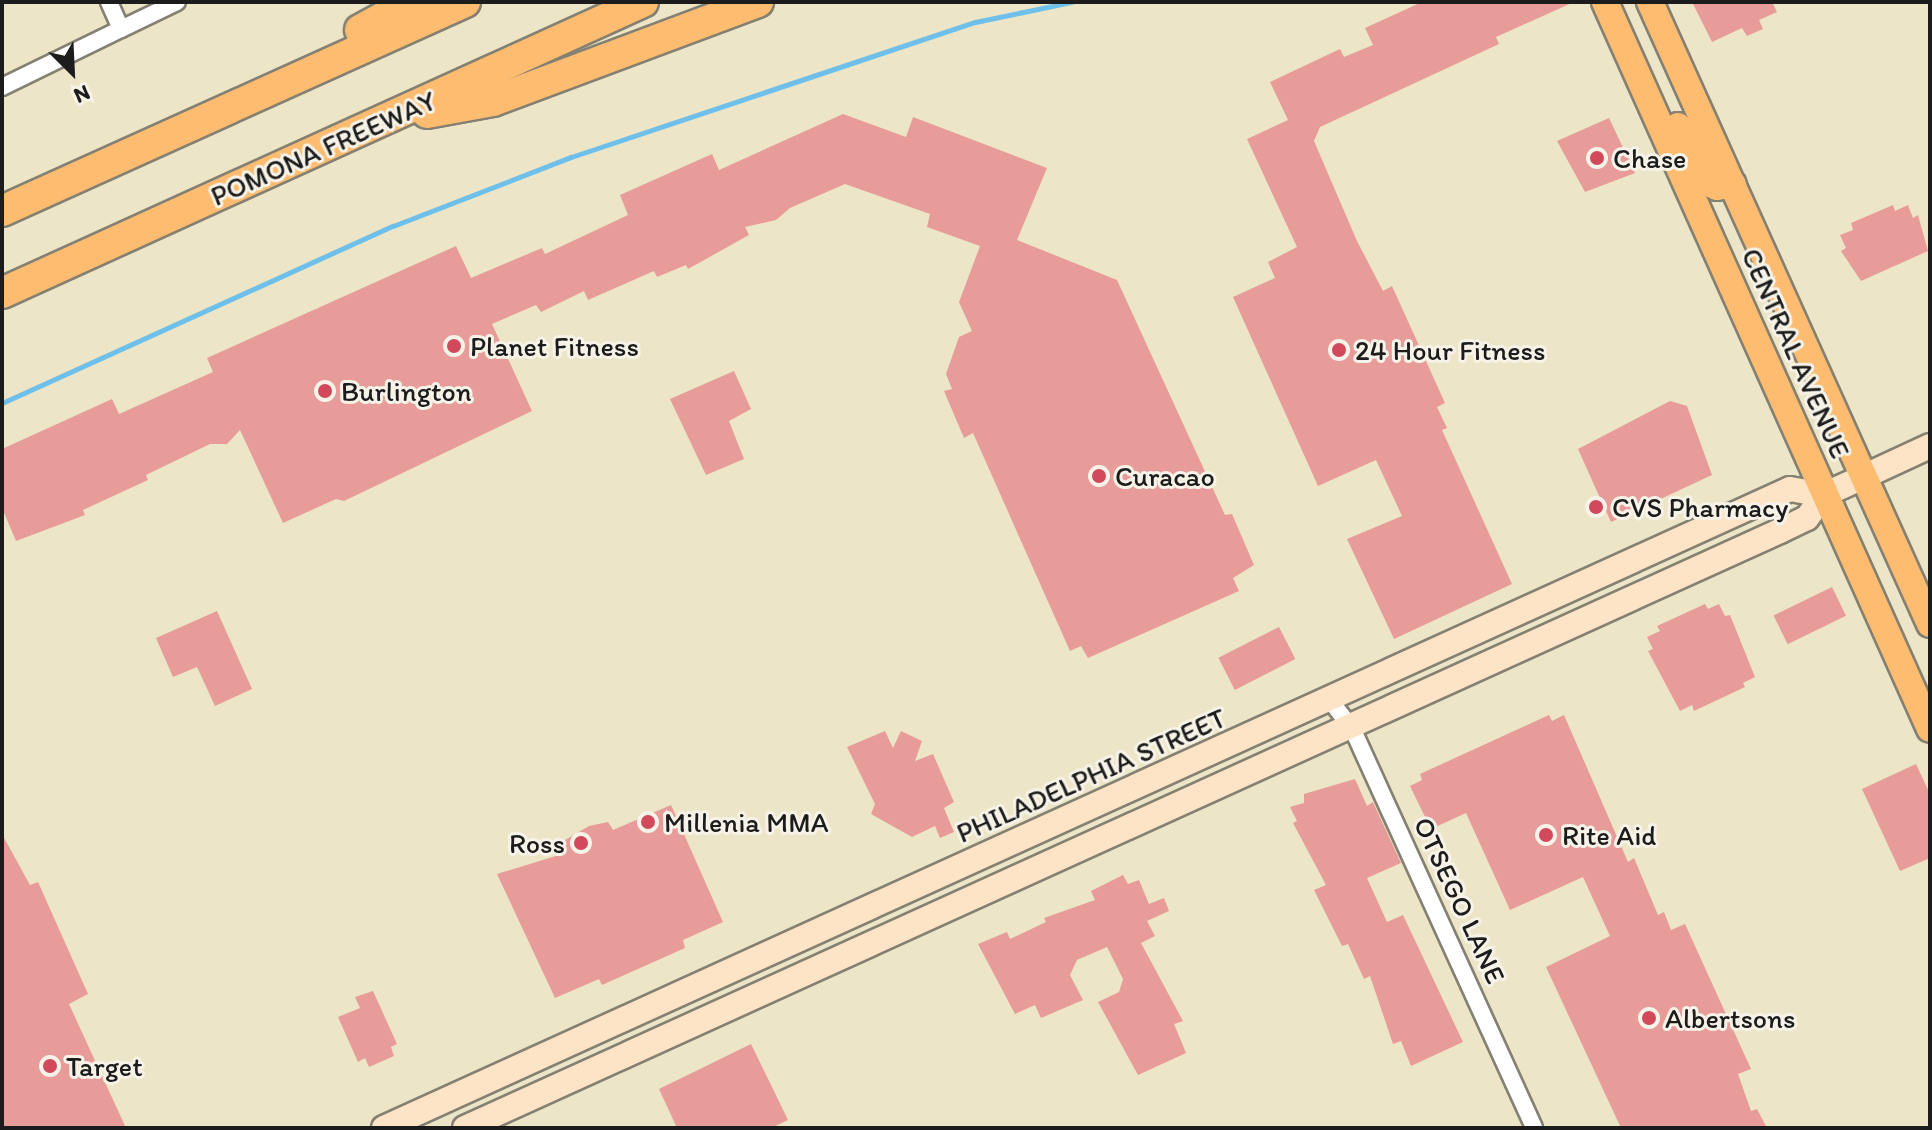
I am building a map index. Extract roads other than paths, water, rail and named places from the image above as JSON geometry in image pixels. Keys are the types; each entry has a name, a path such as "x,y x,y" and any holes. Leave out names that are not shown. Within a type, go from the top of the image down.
{"highway":[{"path":"144,147 411,2"},
{"path":"2,211 465,2"},
{"name":"POMONA FREEWAY","path":"2,293 643,2"},
{"path":"382,121 493,101 758,2"}],"main road":[{"name":"CENTRAL AVENUE","path":"1605,2 1930,729"},
{"name":"CENTRAL AVENUE","path":"1650,2 1930,624"},
{"path":"1635,70 1652,74 1706,182 1717,187 1733,184"},
{"name":"PHILADELPHIA STREET","path":"465,1128 1352,728 1807,518 1824,495 1930,446"},
{"name":"PHILADELPHIA STREET","path":"384,1128 1790,489 1824,495"},
{"path":"1494,662 1513,636 1547,616 1548,600"},
{"path":"446,1128 457,1114 457,1095"}],"street":[{"path":"109,2 121,29"},
{"path":"2,87 177,2"},
{"name":"OTSEGO LANE","path":"1329,699 1352,728 1534,1128"}],"waterway":[{"path":"2,403 393,226 571,157 975,22 1072,2"}],"place":[{"name":"Chase","path":"1597,158"},
{"name":"Planet Fitness","path":"454,346"},
{"name":"24 Hour Fitness","path":"1339,350"},
{"name":"Burlington","path":"325,391"},
{"name":"Curacao","path":"1099,476"},
{"name":"CVS Pharmacy","path":"1596,507"},
{"name":"Millenia MMA","path":"648,822"},
{"name":"Rite Aid","path":"1546,835"},
{"name":"Ross","path":"581,843"},
{"name":"Albertsons","path":"1649,1018"},
{"name":"Target","path":"50,1066"}]}
